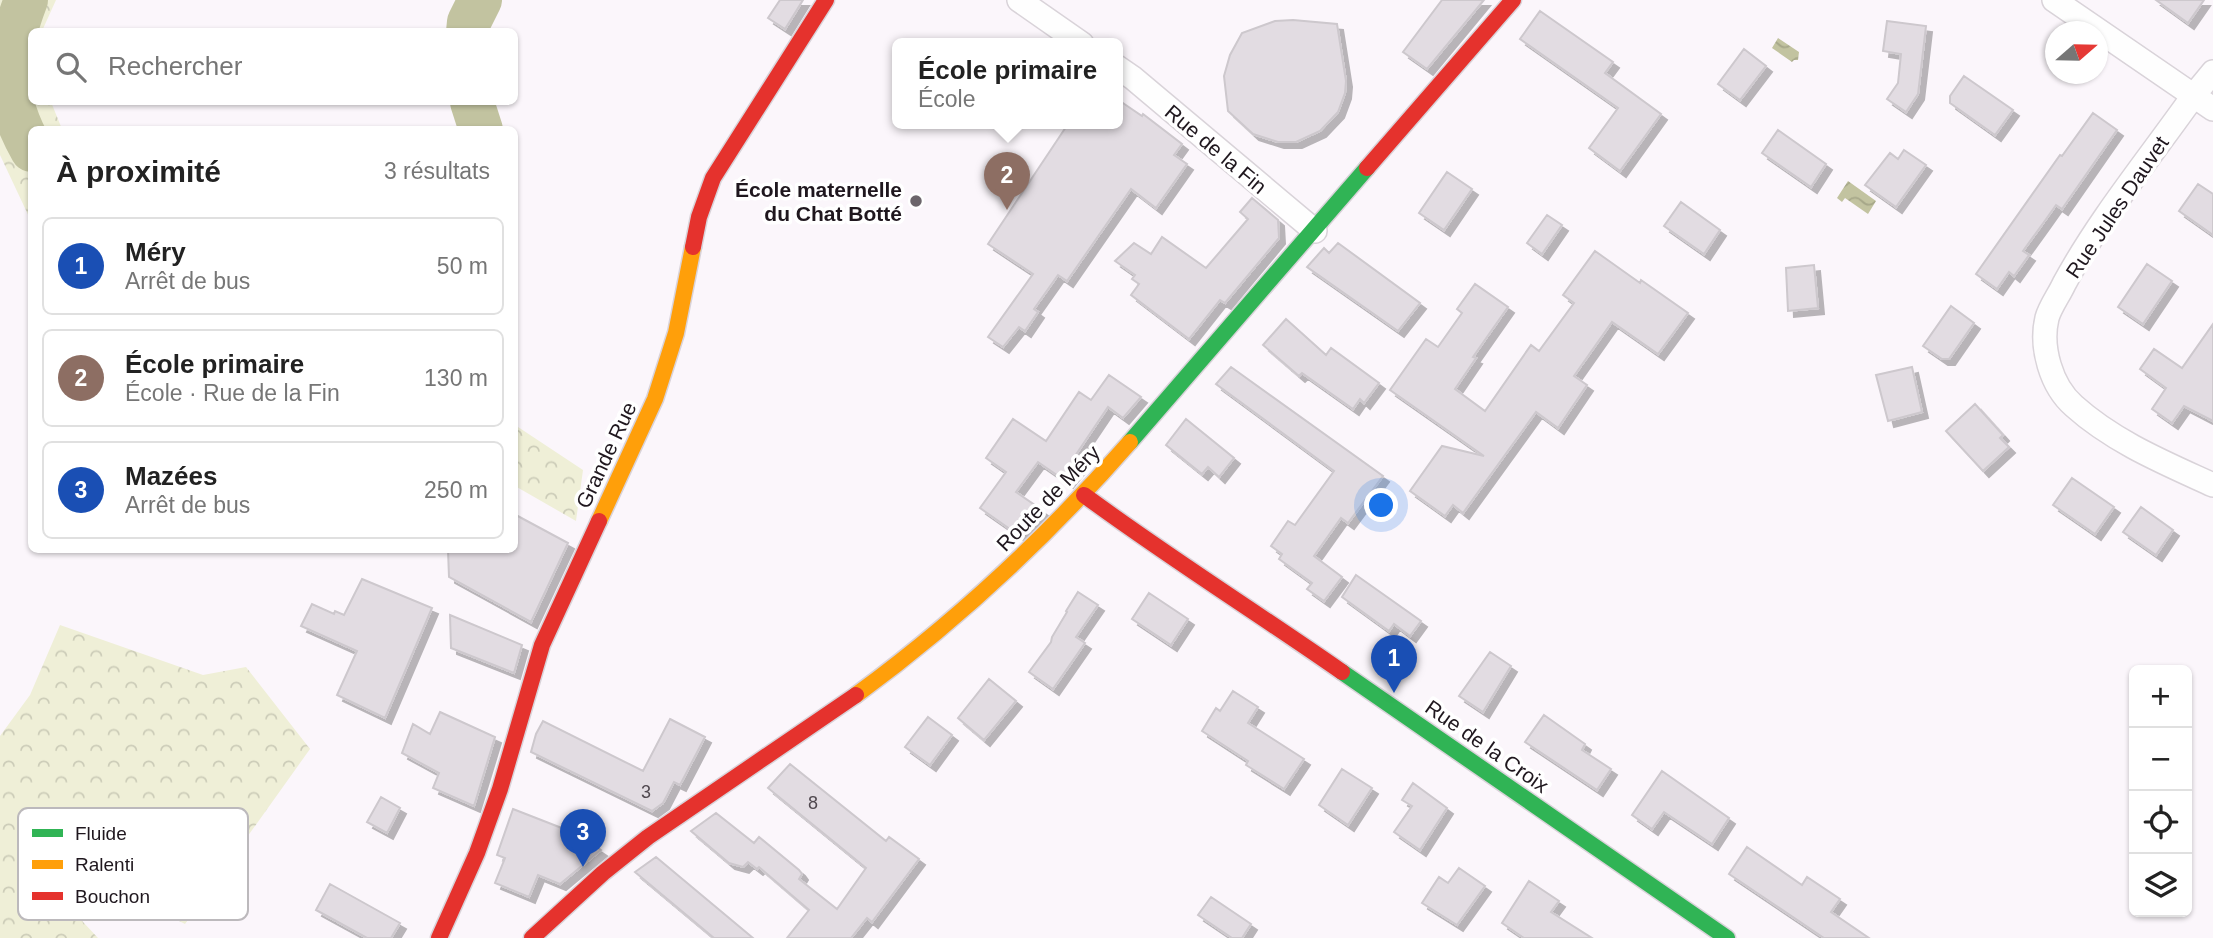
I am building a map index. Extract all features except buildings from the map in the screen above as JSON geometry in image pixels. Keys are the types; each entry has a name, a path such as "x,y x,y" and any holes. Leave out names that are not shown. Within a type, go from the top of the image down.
{"street":[{"name":"Grande Rue","path":"439,938 477,853 500,789 542,645 655,399 676,333 699,217 713,178 826,0"},
{"path":"1019,0 1073,38"},
{"name":"Route de Méry","path":"532,938 647,838 772,754 907,656 1012,566 1084,495 1513,0"},
{"path":"2054,0 2213,109"},
{"name":"Rue de la Fin","path":"1123,71 1315,231"},
{"name":"Rue Jules Dauvet","path":"2213,72 2078,259 2047,317 2044,346 2054,379 2072,405 2150,456 2213,485"},
{"name":"Rue de la Croix","path":"1084,495 1160,551 1251,609 1727,938"}],"green space":[{"path":"0,0 56,0 43,28 28,28 28,105 52,105 61,126 28,126 28,215 0,155"},
{"path":"518,427 583,470 576,521 518,488"},
{"path":"60,625 203,675 246,667 310,749 248,836 248,808 18,808 18,920 81,920 98,938 0,938 0,736 30,695"}],"water":[{"path":"1778,38 1799,52 1798,60 1792,62 1772,48"},
{"path":"1848,181 1876,201 1868,214 1845,198 1842,202 1837,198"}],"waterway":[{"path":"26,0 13,40 9,76 14,111 28,142"},
{"path":"468,28 480,0"},
{"path":"473,105 480,126"}],"traffic: fast":[{"path":"1130,442 1367,168"},
{"path":"1342,672 1727,938"}],"traffic: slow":[{"path":"599,521 655,399 676,333 693,247"},
{"path":"856,695 930,637 1000,576 1067,511 1130,442"}],"traffic: jam":[{"path":"693,247 699,217 713,178 826,0"},
{"path":"1367,168 1513,0"},
{"path":"1084,495 1342,672"},
{"path":"439,938 477,853 500,789 542,645 599,521"},
{"path":"532,938 603,873 648,837 856,695"}],"place":[{"name":"École maternelle du Chat Botté","path":"916,201"},
{"name":"École primaire","path":"1007,210"},
{"name":"Méry","path":"1394,693"},
{"name":"Mazées","path":"583,867"}]}
